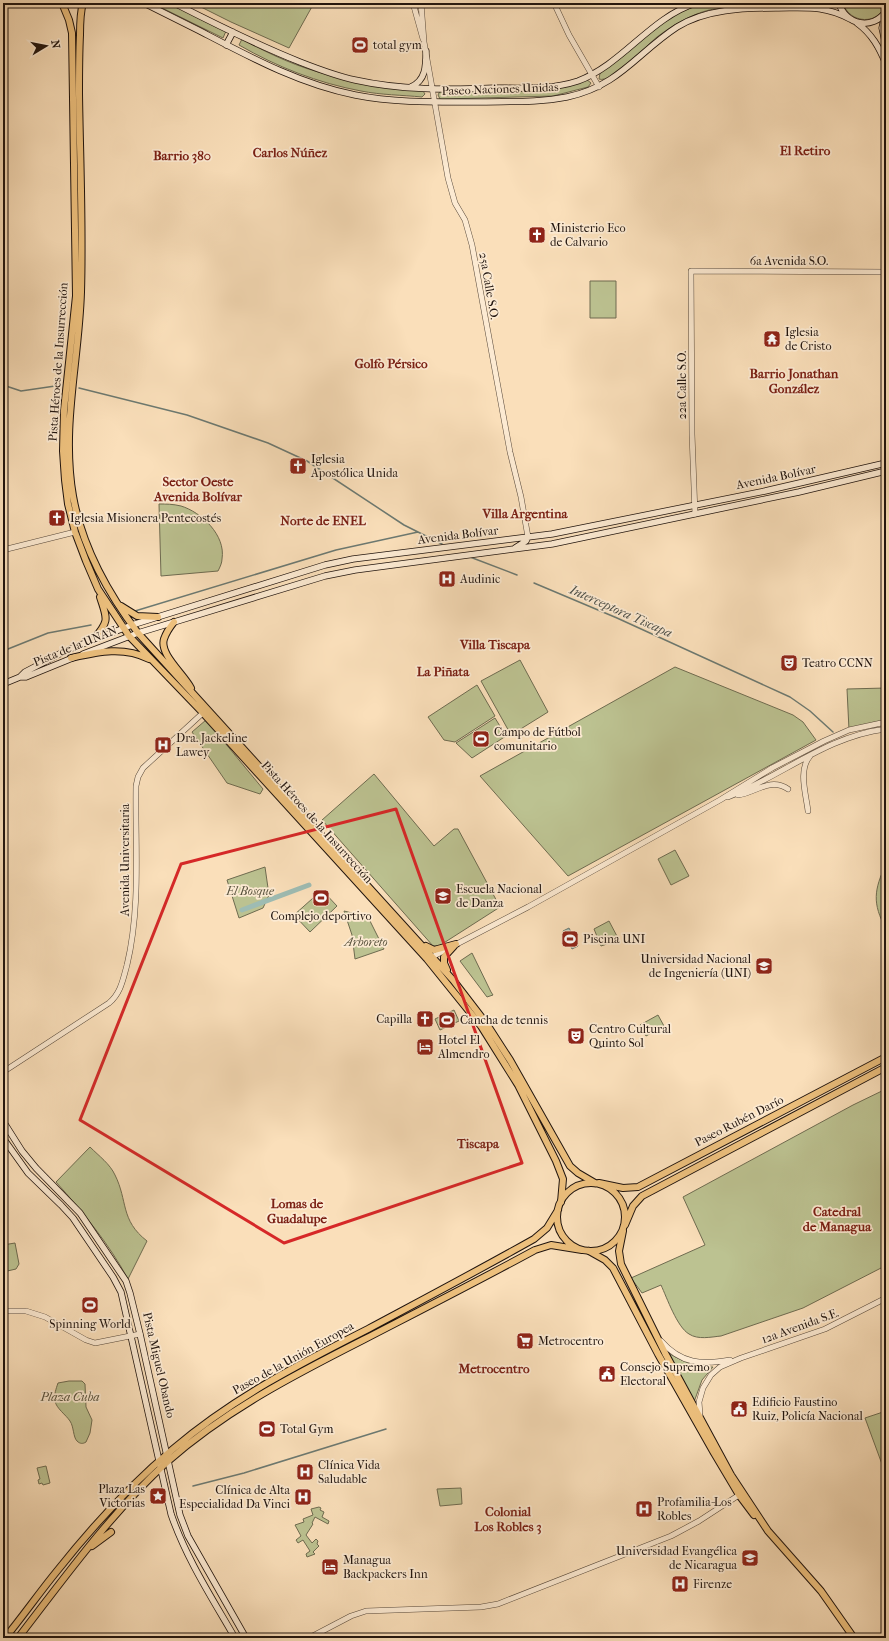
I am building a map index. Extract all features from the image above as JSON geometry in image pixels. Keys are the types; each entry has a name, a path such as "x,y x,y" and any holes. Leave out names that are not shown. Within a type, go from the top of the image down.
{"main road":[{"name":"Pista Héroes de la Insurrección","path":"62,3 69,20 72,33 76,290 64,410 63,451 66,490 75,532 98,589 129,636 205,711 415,937 481,1026 518,1085 542,1131 561,1173 561,1202"},
{"name":"Pista Héroes de la Insurrección","path":"83,3 80,16 79,72 81,293 69,417 69,453 73,496 82,530 91,554 110,594 138,633 195,696 205,711 430,958 453,980 486,1023 510,1060 570,1166 578,1173 597,1183"},
{"name":"Paseo Naciones Unidas","path":"144,3 226,45 288,74 318,85 369,97 435,102 546,100 569,96 599,87 623,72 678,27 694,19 715,12 749,8 822,8 836,12 867,30 875,41 886,64"},
{"name":"Paseo Naciones Unidas","path":"174,3 276,52 327,72 362,82 408,88 433,89 544,87 567,84 591,74 610,62 669,16 696,3"},
{"path":"839,3 844,14 850,19"},
{"path":"857,23 867,24 874,22 885,12"},
{"path":"885,12 883,32 886,46"},
{"path":"226,45 233,32"},
{"path":"408,88 419,82 423,77 426,66 426,51"},
{"name":"Avenida Bolívar","path":"132,625 325,565 353,559 528,537 590,527 695,501 765,491 886,463"},
{"name":"Avenida Bolívar","path":"138,633 325,576 355,570 544,546 819,488 886,472"},
{"path":"511,550 526,541 528,537 530,542 544,546"},
{"path":"94,639 102,629 106,618 98,589"},
{"path":"227,607 233,601 245,597 248,589 250,592 256,594 271,590 280,590"},
{"path":"110,594 124,609 133,615 158,617"},
{"path":"174,622 163,640 163,646 166,655 186,679 195,696"},
{"name":"Pista de la UNAN","path":"20,677 24,672 67,650 132,625"},
{"name":"Pista de la UNAN","path":"3,684 20,677 26,677 71,658 138,633"},
{"path":"71,658 100,652 114,651 136,653 154,662"},
{"path":"415,937 430,949 438,949 456,944"},
{"path":"453,980 444,965 443,960 445,955 456,944"},
{"name":"Paseo Rubén Darío","path":"597,1183 630,1188 644,1184 886,1057"},
{"name":"Paseo Rubén Darío","path":"624,1228 633,1206 642,1196 886,1067"},
{"name":"Pista Miguel Obando","path":"3,1121 22,1151 36,1168 80,1213 118,1269 130,1293 180,1515 185,1528 246,1638"},
{"name":"Pista Miguel Obando","path":"3,1138 28,1173 62,1205 73,1218 114,1277 121,1292 171,1514 177,1531 235,1638"},
{"path":"759,1518 728,1468 657,1337 621,1264 619,1251 626,1214 621,1200 611,1189 597,1183 584,1183 575,1187 567,1193 558,1210 557,1220 562,1234 570,1244 586,1250 604,1260 613,1268 658,1354 739,1495 742,1496 759,1518 786,1552 821,1591 854,1638"},
{"name":"Paseo de la Unión Europea","path":"5,1638 85,1532 120,1497 167,1454 200,1427 233,1403 297,1365 394,1315 534,1239 547,1228 558,1210"},
{"path":"586,1250 596,1251 609,1246 616,1241 624,1228"},
{"name":"Paseo de la Unión Europea","path":"18,1638 76,1561 126,1502 161,1468 215,1424 252,1400 297,1374 542,1247 558,1245 586,1250"},
{"path":"345,1349 345,1344 385,1323 394,1315"},
{"path":"297,1374 303,1368 343,1346 345,1340"},
{"path":"728,1468 730,1476 739,1491 739,1495"},
{"path":"76,1561 111,1532"}],"street":[{"name":"25a Calle S.O.","path":"414,3 426,51 452,194 465,220 472,245 510,452 521,497 528,537"},
{"name":"25a Calle S.O.","path":"421,3 424,42"},
{"path":"554,3 567,31 599,87"},
{"name":"6a Avenida S.O.","path":"691,272 886,272"},
{"name":"22a Calle S.O.","path":"691,272 692,434 695,514"},
{"path":"3,550 75,532"},
{"name":"Avenida Universitaria","path":"3,1072 109,1003 118,993 130,952 135,923 137,877 136,786 138,777 143,768 152,759 205,711"},
{"path":"430,958 528,907 815,745 849,730 886,722"},
{"path":"778,765 785,767 812,753 850,737 886,728"},
{"path":"720,800 779,772 809,752 815,745"},
{"path":"808,810 804,773 805,764 812,753"},
{"path":"731,796 741,795 771,784 788,789"},
{"name":"12a Avenida S.E.","path":"701,1418 699,1402 706,1382 713,1372 720,1367 741,1358 825,1329 886,1298"},
{"path":"3,1311 26,1310 95,1343 140,1334"},
{"name":"12a Avenida S.E.","path":"657,1337 675,1353 696,1363 708,1364 741,1358"},
{"path":"309,1638 351,1616 366,1611 481,1607 498,1604 671,1536 699,1521 739,1495"}],"highlighted area":[{"path":"396,809 522,1163 284,1243 80,1120 181,864"}],"green space":[{"path":"152,3 169,3 226,31 223,38"},
{"path":"193,3 314,3 289,48"},
{"path":"706,3 739,4 709,10 682,21 657,37 629,63 612,76 605,79 599,79 600,73 666,20 688,9"},
{"path":"843,3 886,3 878,16 864,20 851,15 846,10"},
{"path":"242,39 284,60 307,69 353,80 423,91 425,94 422,97 376,93 329,84 283,67 253,53 239,45"},
{"path":"586,79 591,83 588,87 553,96 440,99 438,95 440,91 548,89"},
{"path":"590,281 616,281 616,318 590,318"},
{"path":"159,504 181,506 189,509 204,519 216,533 220,541 222,562 218,571 161,576"},
{"path":"520,660 548,712 511,735 481,681"},
{"path":"675,667 793,715 803,722 816,740 568,876 480,776"},
{"path":"477,685 495,716 455,742 444,740 428,717"},
{"path":"886,688 886,722 849,730 847,689"},
{"name":"Campo de Fútbol comunitario","path":"495,718 506,736 472,758 456,743"},
{"path":"206,720 263,789 260,794 227,783 192,732"},
{"path":"374,774 434,846 454,829 458,829 500,907 439,946 433,946 322,820"},
{"path":"675,850 689,876 671,885 658,859"},
{"path":"886,864 886,929 878,912 876,896 879,881"},
{"name":"El Bosque","path":"265,867 269,895 263,908 239,918 227,880"},
{"path":"322,890 337,906 310,932 294,915"},
{"name":"Arboreto","path":"344,911 368,917 384,949 355,959 352,935"},
{"path":"609,921 619,940 601,946 594,929"},
{"path":"472,953 493,995 487,997 460,961"},
{"path":"454,1010 459,1021 440,1030 435,1019"},
{"path":"658,1015 664,1026 646,1036 640,1025"},
{"path":"886,1089 886,1272 883,1267 803,1308 721,1336 700,1338 689,1334 680,1325 661,1285 642,1293 631,1278 705,1245 683,1197 853,1105"},
{"path":"90,1147 113,1171 122,1193 128,1218 138,1233 147,1241 128,1279 113,1253 56,1182"},
{"path":"15,1243 19,1264 16,1269 3,1272 3,1245"},
{"path":"668,1353 695,1365 713,1367 702,1380 694,1402"},
{"name":"Plaza Cuba","path":"82,1381 85,1384 86,1407 92,1420 90,1433 86,1442 84,1443 79,1443 77,1441 70,1421 59,1409 55,1401 58,1383"},
{"path":"886,1411 886,1475 865,1418"},
{"path":"46,1466 50,1483 43,1485 42,1483 39,1484 38,1480 40,1479 37,1468"},
{"path":"461,1488 462,1504 440,1506 437,1489"},
{"path":"321,1508 320,1510 324,1512 322,1517 329,1521 328,1524 315,1517 312,1523 313,1524 306,1535 312,1543 316,1539 319,1546 313,1552 315,1554 307,1557 306,1554 310,1551 303,1540 298,1543 296,1540 301,1536 295,1525 304,1522 303,1519 313,1515 311,1509"}],"water":[{"name":"Piscina UNI","path":"569,928 578,946 572,949 563,931"}],"waterway":[{"path":"3,385 21,391 62,385"},
{"path":"79,388 187,415 268,443 307,461 404,525 442,544"},
{"path":"135,611 336,550 418,532"},
{"name":"Interceptora Tiscapa","path":"470,557 517,575"},
{"name":"Interceptora Tiscapa","path":"534,583 617,618 790,697 810,711 833,732"},
{"path":"3,651 48,633 91,625"},
{"path":"242,910 309,885"},
{"path":"193,1486 244,1473 386,1429"}],"place":[{"name":"total gym","path":"360,45"},
{"name":"Ministerio Eco de Calvario","path":"537,235"},
{"name":"Iglesia de Cristo","path":"772,339"},
{"name":"Iglesia Apostólica Unida","path":"298,466"},
{"name":"Iglesia Misionera Pentecostés","path":"57,518"},
{"name":"Audinic","path":"447,579"},
{"name":"Teatro CCNN","path":"789,663"},
{"name":"Campo de Fútbol comunitario","path":"481,739"},
{"name":"Dra. Jackeline Lawey","path":"163,745"},
{"name":"Escuela Nacional de Danza","path":"443,896"},
{"name":"Complejo deportivo","path":"321,898"},
{"name":"Piscina UNI","path":"570,939"},
{"name":"Universidad Nacional de Ingeniería (UNI)","path":"764,966"},
{"name":"Capilla","path":"425,1019"},
{"name":"Cancha de tennis","path":"447,1020"},
{"name":"Centro Cultural Quinto Sol","path":"576,1036"},
{"name":"Hotel El Almendro","path":"425,1047"},
{"name":"Spinning World","path":"90,1305"},
{"name":"Metrocentro","path":"525,1341"},
{"name":"Consejo Supremo Electoral","path":"607,1374"},
{"name":"Edificio Faustino Ruiz, Policía Nacional","path":"739,1409"},
{"name":"Total Gym","path":"267,1429"},
{"name":"Clínica Vida Saludable","path":"305,1472"},
{"name":"Plaza Las Victorias","path":"158,1496"},
{"name":"Clínica de Alta Especialidad Da Vinci","path":"303,1497"},
{"name":"Profamilia-Los Robles","path":"644,1509"},
{"name":"Universidad Evangélica de Nicaragua","path":"750,1558"},
{"name":"Managua Backpackers Inn","path":"330,1567"},
{"name":"Firenze","path":"680,1584"}],"district":[{"name":"El Retiro","path":"805,150"},
{"name":"Carlos Núñez","path":"290,152"},
{"name":"Barrio 380","path":"182,155"},
{"name":"Golfo Pérsico","path":"391,363"},
{"name":"Barrio Jonathan González","path":"794,380"},
{"name":"Sector Oeste Avenida Bolívar","path":"198,488"},
{"name":"Villa Argentina","path":"525,513"},
{"name":"Norte de ENEL","path":"323,520"},
{"name":"Villa Tiscapa","path":"495,644"},
{"name":"La Piñata","path":"443,671"},
{"name":"Tiscapa","path":"478,1143"},
{"name":"Lomas de Guadalupe","path":"297,1210"},
{"name":"Catedral de Managua","path":"837,1218"},
{"name":"Metrocentro","path":"494,1368"},
{"name":"Colonial Los Robles 3","path":"508,1518"}]}
